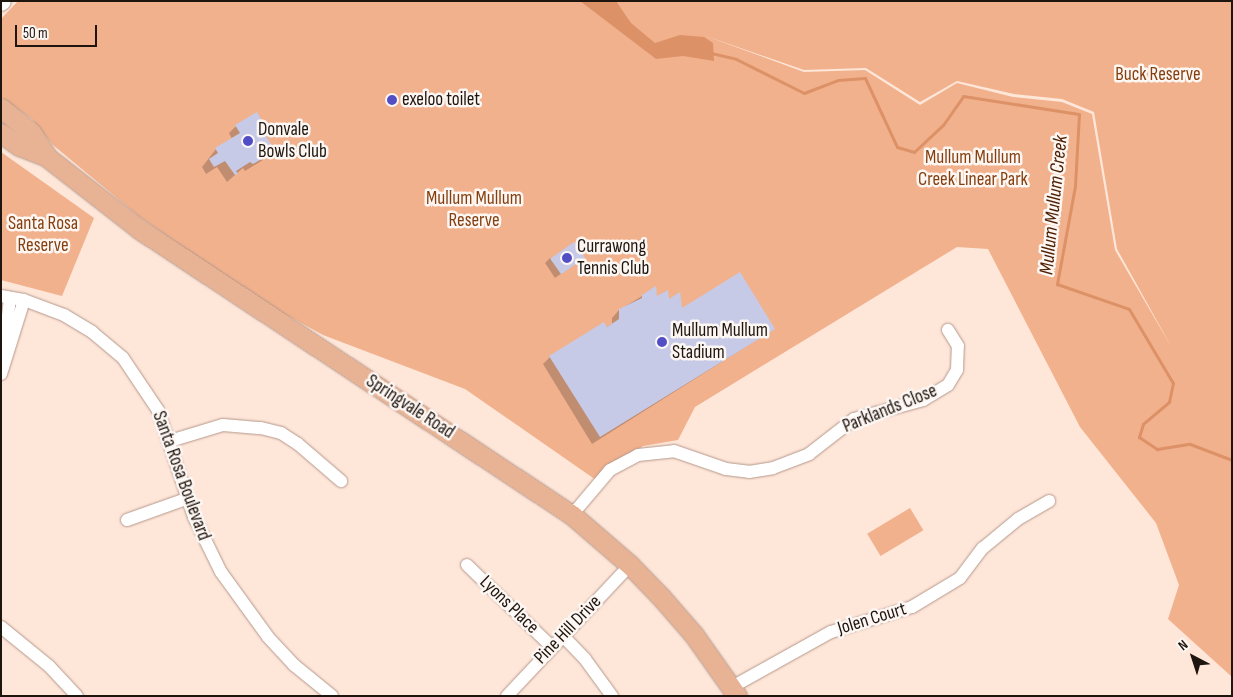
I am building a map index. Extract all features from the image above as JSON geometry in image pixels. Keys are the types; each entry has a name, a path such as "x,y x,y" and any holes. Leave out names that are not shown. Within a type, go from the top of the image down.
{"main road":[{"name":"Springvale Road","path":"1,108 31,132 47,157"},
{"name":"Springvale Road","path":"1,133 19,146 47,157 139,228 572,515 630,565 694,634 734,692"}],"street":[{"name":"Santa Rosa Boulevard","path":"6,297 24,300 78,322 123,358 150,394 170,440 186,499 218,566 245,608 279,649 332,696"},
{"path":"2,368 6,297"},
{"path":"2,368 24,300"},
{"name":"Parklands Close","path":"572,515 610,470 638,454 674,451 726,469 749,472 773,468 809,454 854,419 933,395 948,385 957,370 958,346 948,330"},
{"path":"170,440 223,426 261,428 281,433 298,444 341,481"},
{"path":"127,520 186,499"},
{"name":"Jolen Court","path":"734,692 831,632 912,607 960,578 982,548 1018,519 1049,501"},
{"name":"Lyons Place","path":"467,565 551,646"},
{"name":"Pine Hill Drive","path":"507,696 551,646 630,565"},
{"path":"1,627 49,666 77,696"},
{"path":"562,635 586,659 612,696"}],"green space":[{"path":"18,1 1232,1 1232,677 1168,619 1179,585 1156,523 1080,427 988,249 957,247 695,407 678,440 643,446 596,480 465,389 323,335 257,299 140,217 53,145 32,119 1,97 1,19","holes":["703,35 804,70 866,68 920,102 957,81 1014,94 1062,99 1094,112 1117,249 1172,348 1115,250 1092,114 1062,102 1013,97 957,83 920,105 865,70 804,72"]},
{"name":"Santa Rosa Reserve","path":"1,152 94,218 62,296 1,280"},
{"path":"910,508 923,530 881,556 867,534"}],"shaded area":[{"path":"580,1 616,1 631,23 655,43 680,35 704,37 713,43 714,61 683,56 656,59"}],"building":[{"name":"Donvale Bowls Club","path":"257,112 262,121 258,123 275,151 253,164 250,162 236,171 238,174 235,175 225,161 214,167 209,159 218,153 215,148 240,133 235,125"},
{"name":"Currawong Tennis Club","path":"574,242 585,258 561,274 550,259"},
{"name":"Mullum Mullum Stadium","path":"740,272 775,329 600,437 549,356 604,322 607,327 619,319 619,309 642,298 642,295 656,286 657,296 668,290 669,299 680,292 682,308"}],"waterway":[{"name":"Mullum Mullum Creek","path":"711,53 736,59 804,93 838,80 865,78 897,147 914,152 943,125 963,96 1079,114 1075,186 1057,284 1129,309 1173,383 1169,402 1143,424 1139,437 1157,449 1190,444 1232,460"}],"place":[{"name":"exeloo toilet","path":"392,100"},
{"name":"Donvale Bowls Club","path":"248,141"},
{"name":"Currawong Tennis Club","path":"567,258"},
{"name":"Mullum Mullum Stadium","path":"662,342"}],"park label":[{"name":"Buck Reserve","path":"1158,75"},
{"name":"Mullum Mullum Creek Linear Park","path":"973,169"},
{"name":"Mullum Mullum Reserve","path":"474,210"}]}
